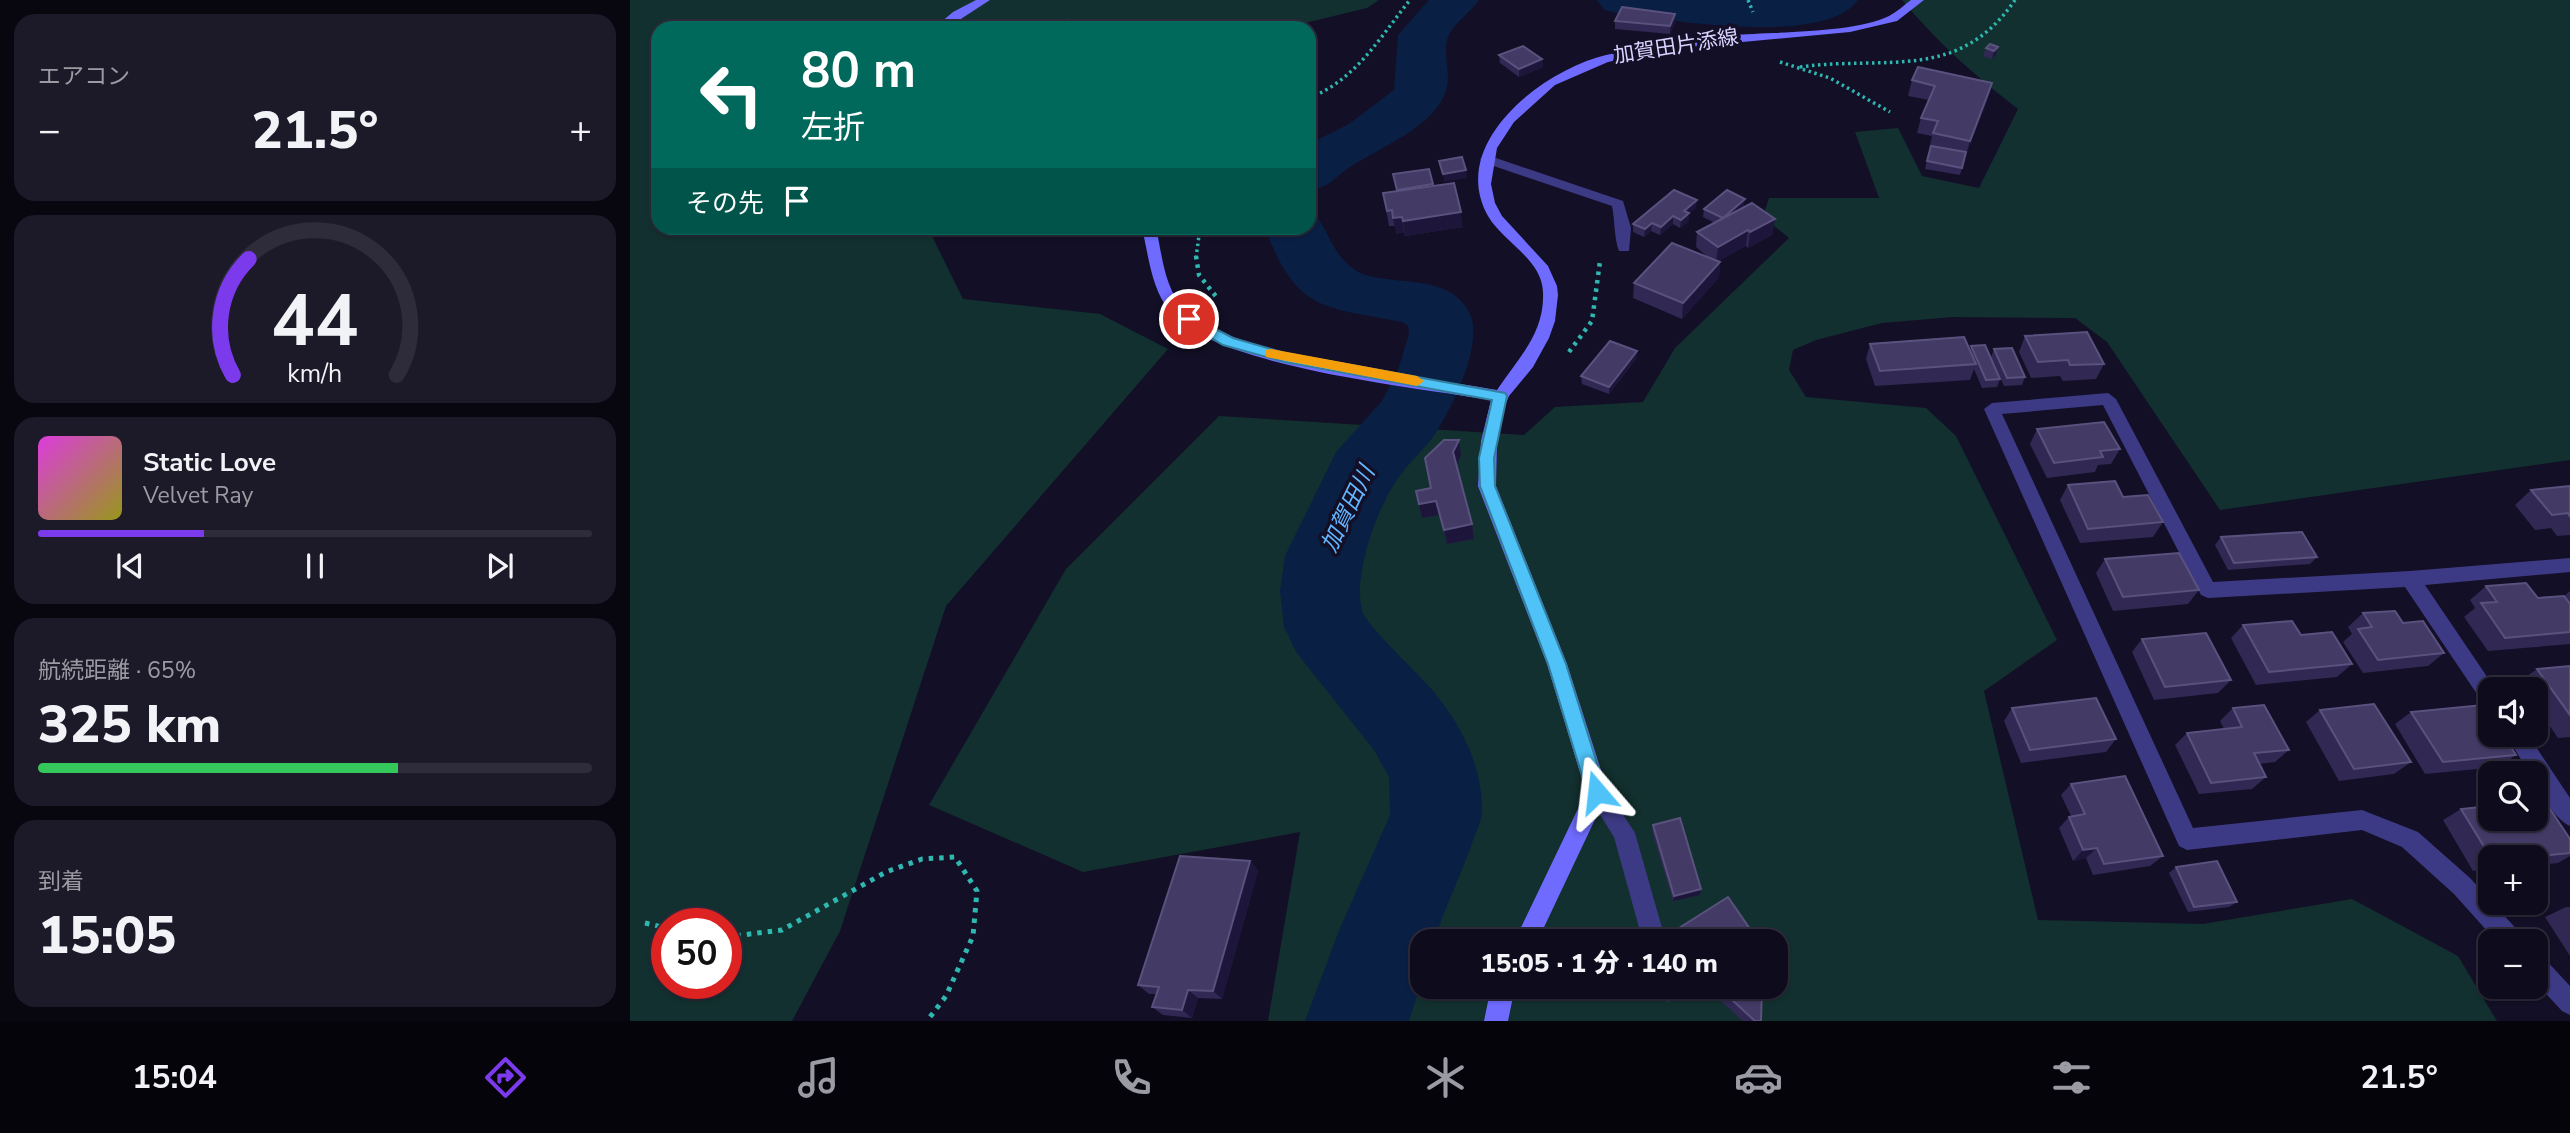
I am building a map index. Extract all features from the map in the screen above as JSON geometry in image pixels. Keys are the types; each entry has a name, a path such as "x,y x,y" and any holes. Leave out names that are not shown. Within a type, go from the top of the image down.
{"main road":[{"path":"948,21 984,0"},
{"name":"加賀田片添線","path":"1597,792 1557,664 1487,486 1486,458 1500,396 1533,358 1549,315 1550,286 1534,261 1493,214 1483,186 1492,143 1522,102 1553,80 1589,62 1632,49 1755,34 1836,30 1884,22 1902,15 1918,0"},
{"path":"1151,235 1164,290 1178,310 1201,328 1228,342 1309,362 1500,396"},
{"path":"1531,929 1597,792"},
{"path":"1496,1021 1501,999"}],"street":[{"path":"1487,159 1618,204 1624,228 1624,248"},
{"path":"2501,929 2462,886 2410,839 2362,820 2187,839 1992,409 2108,398 2208,590 2410,579 2570,565"},
{"path":"2410,579 2478,679"},
{"path":"2524,747 2570,816"},
{"path":"1597,792 1624,833 1651,929"},
{"path":"2548,979 2570,1003"}],"path":[{"path":"1316,95 1333,88 1349,74 1410,0"},
{"path":"1748,0 1752,5"},
{"path":"1798,68 1912,59 1968,48 1998,24 2015,0"},
{"path":"1777,61 1844,85 1890,112"},
{"path":"1569,353 1592,321 1595,273 1607,238 1624,228"},
{"path":"1199,235 1196,266 1199,279 1218,299"},
{"path":"742,935 782,930 886,872 922,859 956,857 977,891 973,936 946,996 927,1021"},
{"path":"645,923 651,924"}],"green space":[{"path":"630,0 1379,0 1367,8 1313,21 651,21 651,235 931,235 963,299 1100,314 1168,349 946,606 840,931 792,1021 630,1021"},
{"path":"1902,0 2570,0 2570,460 2220,510 2107,342 2075,318 1953,317 1882,323 1816,340 1793,350 1789,370 1806,397 1926,408 1956,436 2057,640 1984,691 2038,920 2203,924 2352,899 2458,956 2478,989 2478,999 2484,999 2497,1021 1268,1021 1300,832 1083,872 929,805 1066,569 1219,416 1524,435 1555,407 1643,402 1675,348 1789,238 1763,217 1769,198 1879,198 1855,132 1898,128 1922,176 1979,188 2018,109 1957,58"}],"building":[{"path":"1622,7 1675,14 1670,26 1615,21"},
{"path":"1990,44 1998,47 1994,51 1986,48"},
{"path":"1523,46 1542,59 1519,69 1499,55"},
{"path":"1918,67 1992,83 1970,141 1933,133 1938,121 1921,118 1935,86 1912,80"},
{"path":"1931,146 1966,152 1962,168 1927,161"},
{"path":"1462,157 1466,170 1443,174 1439,161"},
{"path":"1429,169 1433,184 1397,190 1393,174"},
{"path":"1454,183 1461,212 1403,221 1402,217 1393,218 1392,210 1387,211 1383,193"},
{"path":"1674,190 1697,200 1684,211 1689,213 1681,220 1673,216 1661,227 1652,223 1645,229 1633,224"},
{"path":"1727,190 1745,199 1723,218 1704,209"},
{"path":"1752,203 1775,219 1718,247 1697,232"},
{"path":"1672,243 1720,262 1683,303 1634,283"},
{"path":"2087,332 2104,364 2070,365 2068,360 2038,362 2025,336"},
{"path":"1964,337 1976,364 1880,371 1870,344"},
{"path":"1610,341 1637,351 1609,387 1581,376"},
{"path":"1985,345 2000,379 1986,380 1971,346"},
{"path":"2012,348 2025,377 2007,378 1994,349"},
{"path":"2104,422 2120,449 2100,451 2103,457 2054,463 2037,429"},
{"path":"1444,440 1459,440 1453,452 1472,524 1444,530 1436,501 1419,504 1416,491 1431,488 1425,458"},
{"path":"2115,481 2123,497 2148,495 2163,522 2088,529 2068,485"},
{"path":"2570,486 2570,517 2568,513 2552,515 2531,490"},
{"path":"2302,532 2317,557 2234,563 2221,537"},
{"path":"2179,553 2199,590 2123,597 2105,559"},
{"path":"2526,583 2538,598 2564,596 2570,604 2570,632 2505,638 2481,603 2497,602 2486,586"},
{"path":"2395,611 2403,623 2423,621 2444,653 2378,660 2358,629 2372,627 2363,613"},
{"path":"2292,621 2301,635 2332,632 2352,664 2269,672 2243,625"},
{"path":"2206,633 2231,680 2165,687 2142,639"},
{"path":"2570,666 2570,715 2548,684 2548,677 2543,677 2537,669"},
{"path":"2096,698 2116,739 2030,750 2012,708"},
{"path":"2374,704 2411,762 2354,769 2320,710"},
{"path":"2264,705 2289,750 2254,753 2266,777 2211,783 2187,733 2242,727 2233,708"},
{"path":"2478,705 2478,747 2511,747 2516,755 2443,762 2411,712"},
{"path":"2125,776 2163,856 2104,864 2097,848 2083,850 2069,817 2085,814 2071,784"},
{"path":"2548,806 2570,839 2570,853 2548,855 2548,845 2483,845 2461,809 2478,807 2478,831 2548,831"},
{"path":"1680,818 1701,889 1674,896 1653,825"},
{"path":"1180,856 1250,861 1213,991 1188,990 1182,1010 1152,1007 1159,987 1138,985"},
{"path":"2217,861 2237,902 2194,907 2176,867"},
{"path":"1728,897 1750,929 1680,929"},
{"path":"1731,999 1762,999 1761,1021 1755,1021"}],"waterway":[{"name":"加賀田川","path":"1316,168 1329,156 1368,136 1416,99 1421,89 1423,35 1455,0"},
{"name":"加賀田川","path":"1621,0 1701,10 1757,13 1810,8 1834,0"},
{"name":"加賀田川","path":"1298,235 1310,265 1339,289 1420,304 1438,315 1442,334 1432,370 1409,417 1362,472 1324,556 1320,591 1325,627 1405,722 1434,771 1436,815 1416,869 1389,928 1357,1021"}],"slow traffic":[{"path":"1271,354 1417,381"}],"route":[{"path":"1189,319 1228,342 1285,358 1500,396 1486,458 1487,486 1557,664 1597,792"}]}
